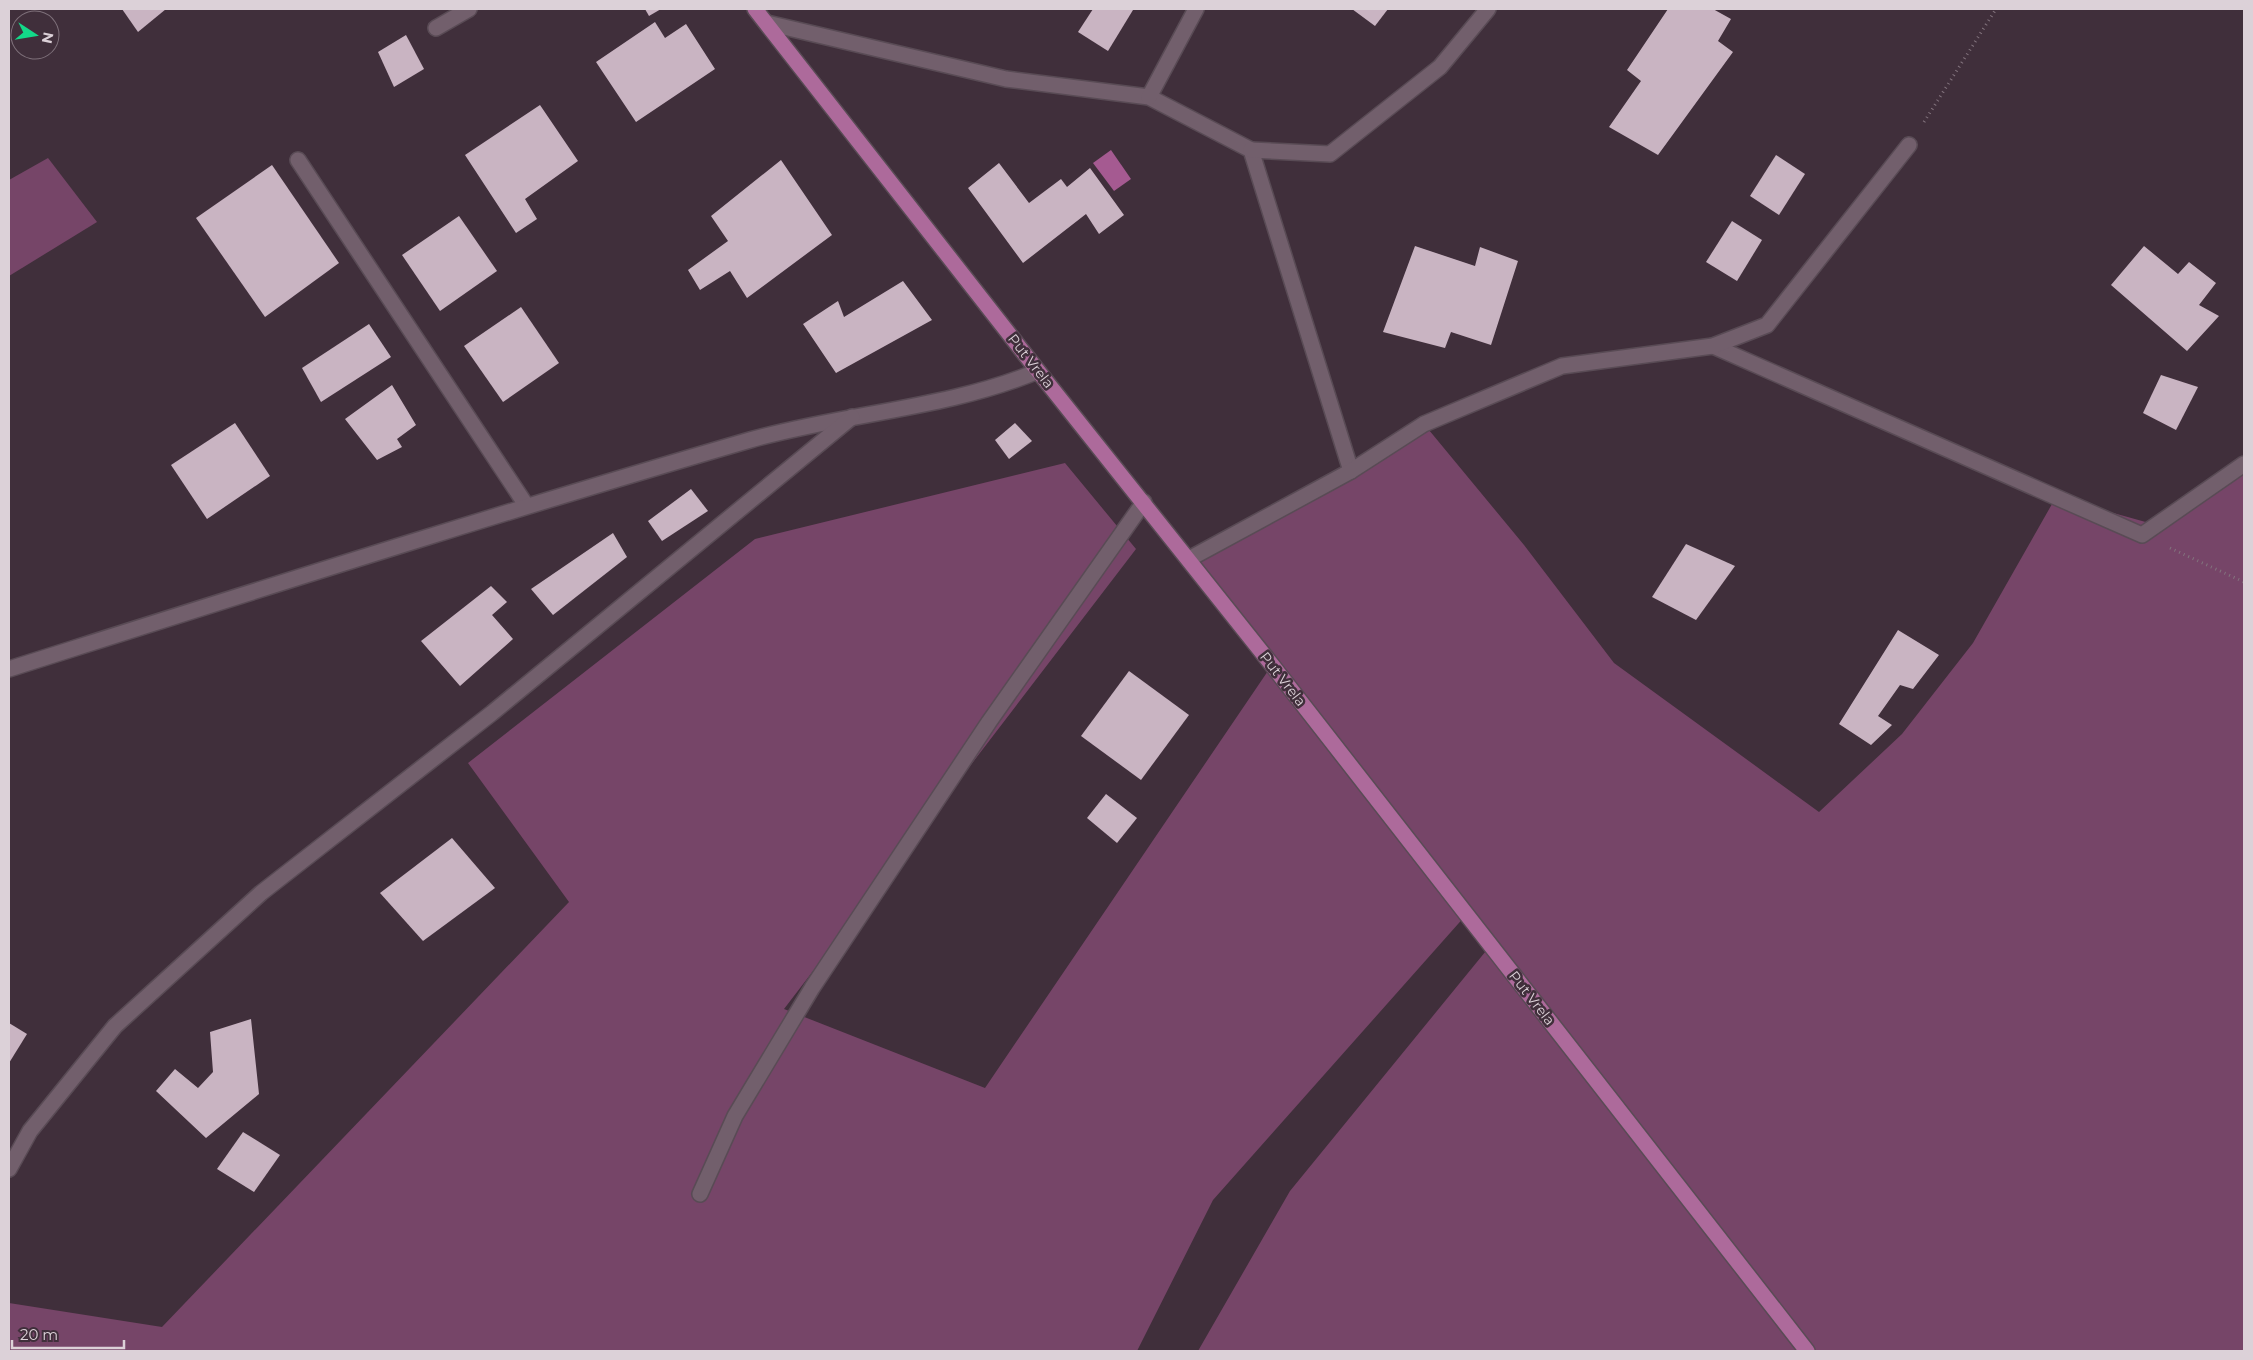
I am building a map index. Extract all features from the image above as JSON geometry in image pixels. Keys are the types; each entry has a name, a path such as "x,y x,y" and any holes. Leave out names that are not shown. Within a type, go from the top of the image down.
{"main road":[{"name":"Put Vrela","path":"756,9 1038,371 1189,559 1807,1351"}],"street":[{"path":"436,28 469,9"},
{"path":"1149,97 1196,9"},
{"path":"767,23 1006,79 1149,97 1250,150 1330,154 1440,68 1488,9"},
{"path":"1189,559 1351,471 1424,424 1562,366 1713,346 1767,325 1909,145"},
{"path":"1250,150 1351,471"},
{"path":"298,160 526,505"},
{"path":"1713,346 2142,535 2244,464"},
{"path":"9,669 526,505 788,429 1008,384 1038,371"},
{"path":"9,1169 30,1131 115,1026 261,893 492,713 852,417"},
{"path":"700,1194 735,1116 812,988 989,722 1144,502"}],"path":[{"path":"1909,145 1996,9"},
{"path":"2142,535 2244,582"}],"shaded area":[{"path":"1111,150 1131,179 1114,191 1093,163"},
{"path":"48,158 97,222 9,276 9,180"},
{"path":"1424,424 1524,545 1614,663 1819,812 1902,734 1973,643 2056,497 2160,526 2244,465 2244,1351 1198,1351 1290,1191 1490,946 1466,915 1213,1200 1137,1351 9,1351 9,1303 162,1327 569,902 468,763 755,539 1065,463 1136,549 784,1009 985,1088 1272,665 1189,559"}],"building":[{"path":"122,9 166,9 138,32"},
{"path":"645,9 661,9 649,16"},
{"path":"1093,9 1133,10 1108,51 1078,32"},
{"path":"1352,9 1388,9 1375,26"},
{"path":"1668,9 1713,9 1731,19 1718,41 1733,52 1658,155 1609,127 1641,81 1627,70"},
{"path":"655,22 665,38 686,24 715,69 636,122 596,62"},
{"path":"406,35 424,69 394,87 378,52"},
{"path":"540,105 578,161 525,199 537,219 516,233 465,155"},
{"path":"1776,155 1805,174 1779,215 1750,196"},
{"path":"781,160 832,235 747,298 730,271 700,290 688,270 728,241 711,216"},
{"path":"999,163 1029,203 1061,179 1067,187 1090,168 1124,215 1099,234 1086,214 1023,263 968,188"},
{"path":"272,165 339,263 265,317 196,218"},
{"path":"459,216 497,271 440,311 402,255"},
{"path":"1732,221 1762,240 1737,281 1706,262"},
{"path":"1415,246 1475,266 1480,247 1518,261 1491,345 1451,332 1445,348 1383,332"},
{"path":"2144,246 2178,274 2189,262 2216,283 2199,305 2219,316 2187,351 2111,285"},
{"path":"903,281 932,320 836,373 803,324 838,301 844,317"},
{"path":"521,307 559,363 503,402 464,346"},
{"path":"369,324 391,357 321,402 302,368"},
{"path":"2161,375 2198,387 2176,430 2143,413"},
{"path":"392,385 416,425 397,439 402,447 377,460 345,419"},
{"path":"235,423 270,476 207,519 171,465"},
{"path":"1015,423 1032,441 1009,459 995,440"},
{"path":"691,489 708,511 662,541 648,521"},
{"path":"613,533 627,557 553,615 531,589"},
{"path":"1686,544 1735,566 1696,620 1652,597"},
{"path":"491,586 507,602 492,615 513,639 460,686 421,641"},
{"path":"1898,630 1939,655 1913,689 1900,685 1878,716 1892,725 1871,745 1839,724"},
{"path":"1129,671 1189,715 1141,780 1081,736"},
{"path":"1106,794 1137,818 1117,843 1087,818"},
{"path":"452,838 495,888 423,941 380,893"},
{"path":"251,1019 259,1094 206,1138 156,1091 175,1069 198,1088 213,1072 210,1032"},
{"path":"9,1023 27,1034 9,1063"},
{"path":"243,1132 280,1155 254,1192 217,1169"}]}
